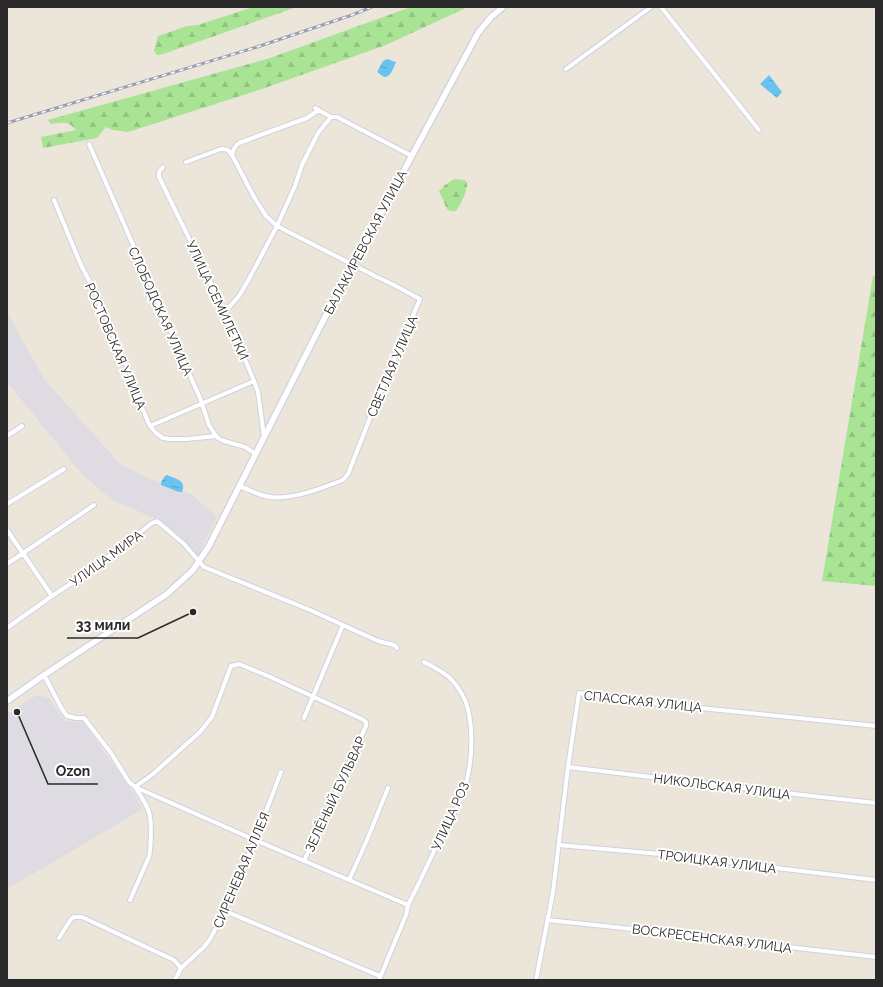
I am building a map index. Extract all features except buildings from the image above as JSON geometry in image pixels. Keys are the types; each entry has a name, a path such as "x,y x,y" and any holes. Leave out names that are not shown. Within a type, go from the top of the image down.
{"street":[{"name":"БАЛАКИРЕВСКАЯ УЛИЦА","path":"7,701 167,594 193,570 199,562 209,546 325,316 478,33 491,17 503,7"},
{"path":"566,69 651,7"},
{"path":"661,7 759,130"},
{"path":"232,155 235,146 239,143 307,118 317,109 331,117 337,117 412,156"},
{"path":"225,312 239,296 277,226 296,186 302,165 318,133 331,117"},
{"name":"СЛОБОДСКАЯ УЛИЦА","path":"89,144 202,404 209,425 216,436"},
{"path":"186,162 221,149 226,149 232,155"},
{"name":"СВЕТЛАЯ УЛИЦА","path":"232,155 254,197 266,216 277,226 420,299 348,474 343,480 303,494 284,497 266,496 239,486"},
{"name":"УЛИЦА СЕМИЛЕТКИ","path":"163,167 159,172 159,177 225,312 254,381 258,392 264,438"},
{"name":"РОСТОВСКАЯ УЛИЦА","path":"54,200 81,265 97,296 102,313 109,322 118,347 133,379 139,400 150,426 163,438 187,439 216,436"},
{"path":"150,426 254,381"},
{"path":"7,436 22,426"},
{"path":"216,436 224,441 245,447 256,454"},
{"path":"7,504 64,469"},
{"path":"7,564 94,505"},
{"name":"УЛИЦА МИРА","path":"7,628 84,575 152,523 157,521 184,544 199,562"},
{"path":"7,530 52,596"},
{"path":"199,562 204,567 310,610 378,641 394,645 397,648"},
{"path":"304,718 342,625"},
{"name":"УЛИЦА РОЗ","path":"380,978 406,914 408,905 462,795 470,763 470,724 468,708 463,695 451,679 438,669 424,662"},
{"name":"ЗЕЛЁНЫЙ БУЛЬВАР","path":"135,787 153,774 204,727 212,716 231,666 239,664 268,676 366,722 366,726 304,861"},
{"path":"44,675 67,716 84,718 129,782 135,787 147,806 150,814 150,852 130,900"},
{"name":"СПАССКАЯ УЛИЦА","path":"536,980 553,892 568,767 579,693 642,702 876,726"},
{"name":"НИКОЛЬСКАЯ УЛИЦА","path":"568,767 876,803"},
{"name":"СИРЕНЕВАЯ АЛЛЕЯ","path":"175,980 181,968 204,947 210,939 225,912 281,772"},
{"name":"ЗЕЛЁНЫЙ БУЛЬВАР","path":"135,787 408,905"},
{"path":"349,880 388,788"},
{"name":"ТРОИЦКАЯ УЛИЦА","path":"559,845 660,854 876,880"},
{"path":"225,912 380,978"},
{"path":"59,938 71,919 74,917 82,918 174,960 181,968"},
{"name":"ВОСКРЕСЕНСКАЯ УЛИЦА","path":"547,920 876,957"}],"shaded area":[{"path":"7,312 44,379 120,464 155,481 191,494 217,517 198,555 161,521 112,500 82,474 7,382"},
{"path":"37,695 49,698 65,721 83,722 143,809 7,889 7,714"}],"green space":[{"path":"253,7 297,7 163,54 157,55 154,51 158,36"},
{"path":"411,7 468,7 386,45 262,89 128,132 113,130 106,127 97,138 43,148 41,137 76,130 67,123 51,124 48,120 267,59"},
{"path":"454,179 465,180 467,186 458,209 456,211 450,211 447,209 439,191"},
{"path":"873,276 876,278 876,586 822,581"}],"water":[{"path":"387,59 396,62 390,74 384,77 377,72 383,61"},
{"path":"769,75 782,92 777,98 760,84"},
{"path":"167,475 182,482 182,492 161,485 161,482"}],"railway":[{"path":"7,123 257,47 372,7"}],"place":[{"name":"33 мили","path":"193,612"},
{"name":"Ozon","path":"17,712"}]}
